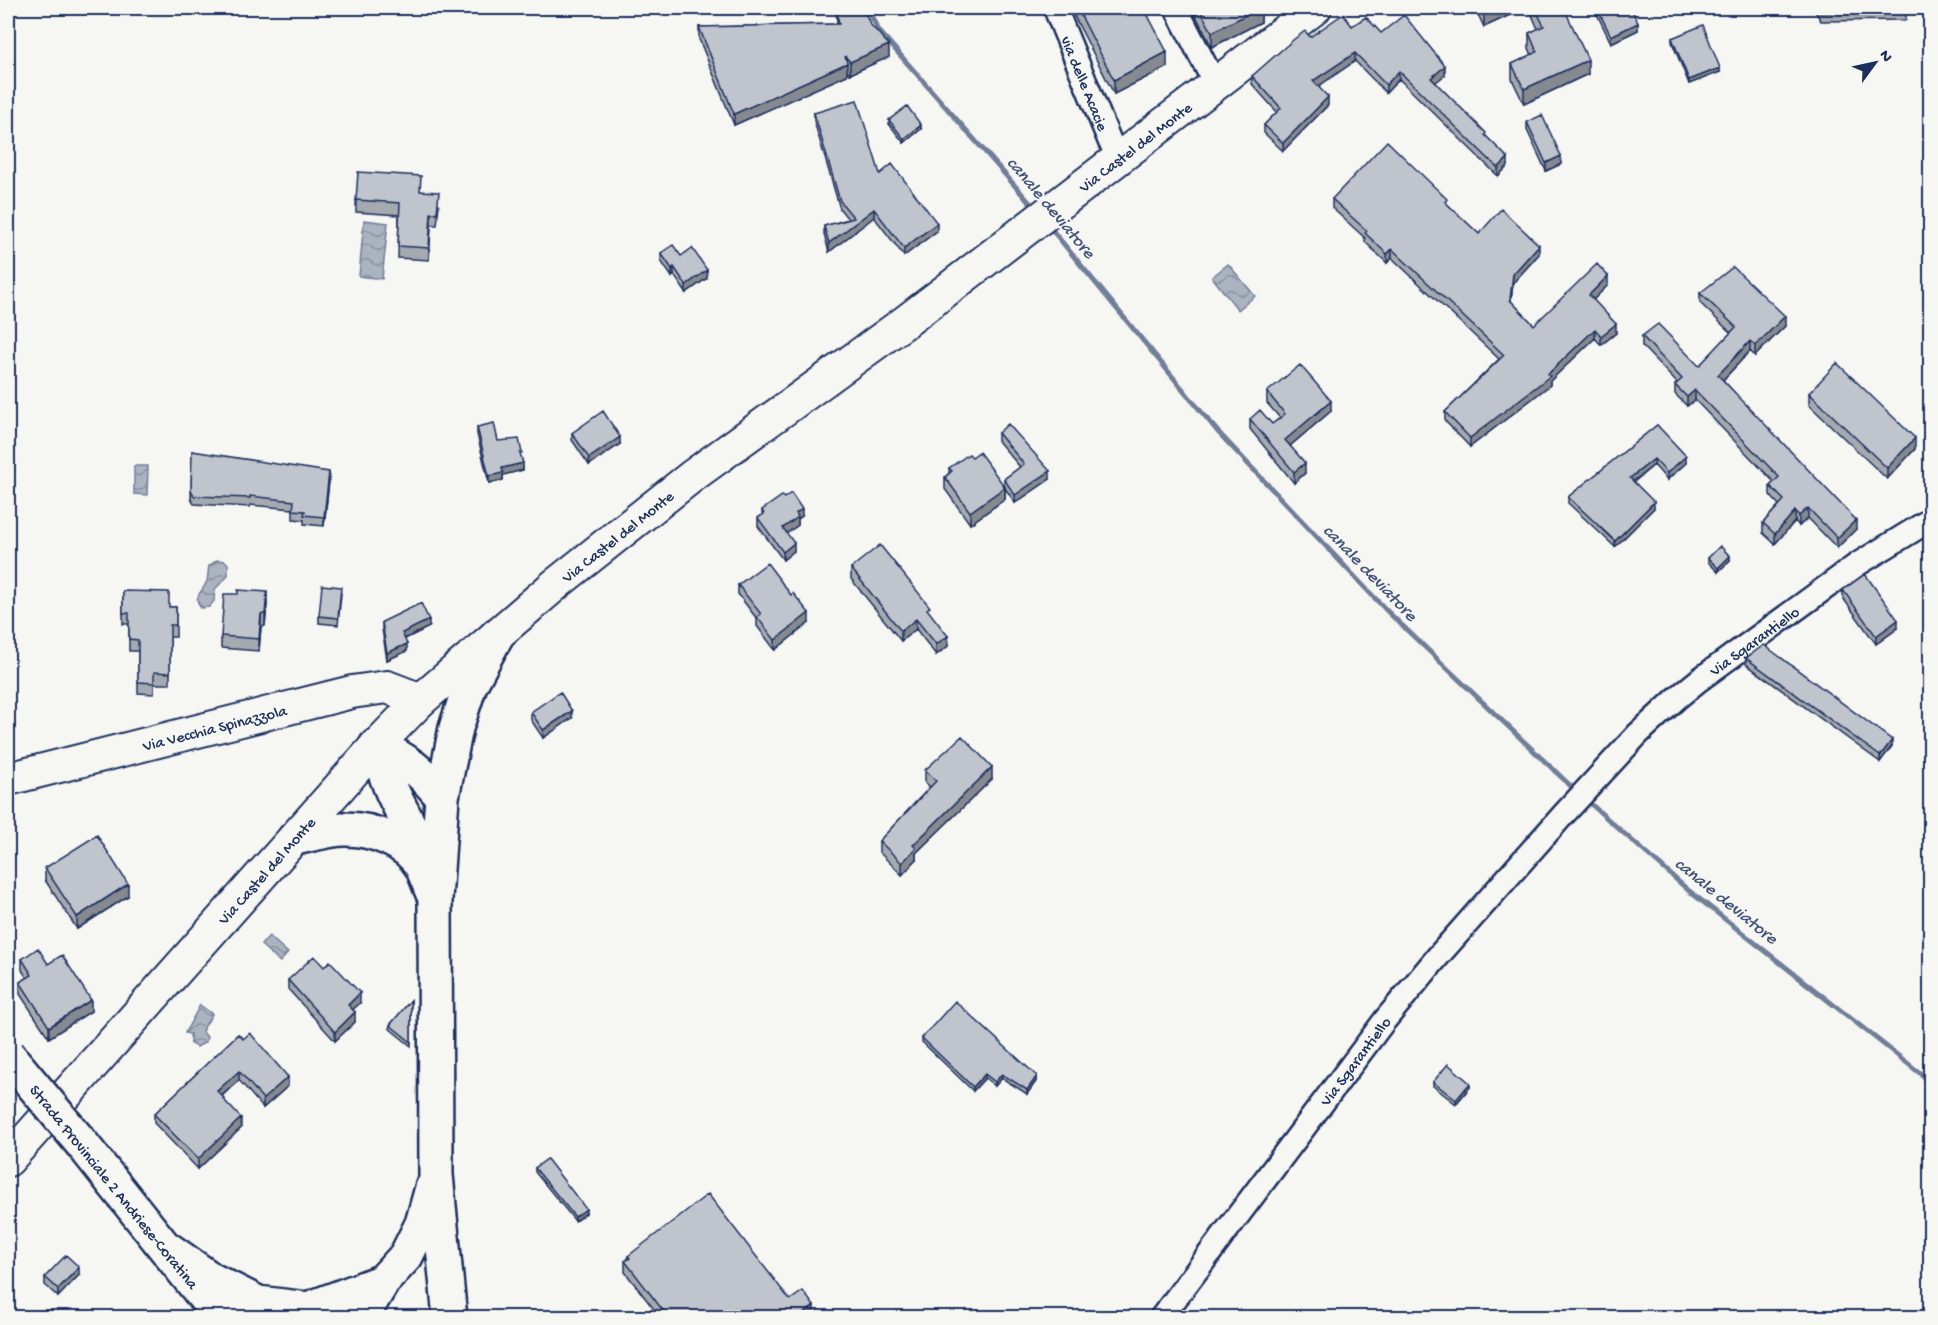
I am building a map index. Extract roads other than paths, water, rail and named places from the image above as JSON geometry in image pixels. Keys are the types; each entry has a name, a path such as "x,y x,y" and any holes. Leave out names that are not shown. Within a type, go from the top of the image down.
{"main road":[{"name":"Via Castel del Monte","path":"8,1160 376,746 422,700 556,584 691,477 905,322 1315,8"},
{"path":"450,1317 436,1175 435,899 442,797 456,728 470,685 497,635"},
{"name":"Via Vecchia Spinazzola","path":"8,779 352,692 387,687 422,700"},
{"path":"376,746 398,755 413,765 425,775 442,797"},
{"path":"376,746 392,792 414,833 420,849 421,865 435,899"},
{"path":"294,838 343,829 366,831 387,838 403,848 421,865"},
{"name":"Strada Provinciale 2 Andriese-Coratina","path":"8,1055 221,1317"},
{"path":"362,1317 384,1281 406,1256 422,1224 436,1175"},
{"path":"165,1247 212,1280 258,1303 308,1309 384,1281"},
{"path":"165,1247 189,1300 194,1317"}],"street":[{"name":"via delle Acacie","path":"1055,8 1110,142 1121,157"},
{"path":"1176,8 1215,84"},
{"name":"Via Sgarantiello","path":"1161,1317 1385,1020 1440,954 1638,734 1699,680 1858,564 1930,520"}],"water":[{"path":"364,220 388,223 382,279 359,276"},
{"path":"1228,264 1255,296 1238,310 1212,277"},
{"path":"134,466 148,466 147,495 134,494"},
{"path":"217,560 228,564 228,576 215,589 214,601 209,607 201,608 198,597 207,581 209,566"},
{"path":"269,936 288,953 280,962 261,945"},
{"path":"200,1005 212,1014 202,1031 207,1037 206,1042 197,1047 191,1044 190,1034 185,1033"}],"waterway":[{"name":"canale deviatore","path":"867,8 879,31 1037,211"},
{"name":"canale deviatore","path":"1048,225 1218,432 1388,612 1577,792"},
{"name":"canale deviatore","path":"1584,798 1688,890 1930,1081"}]}
